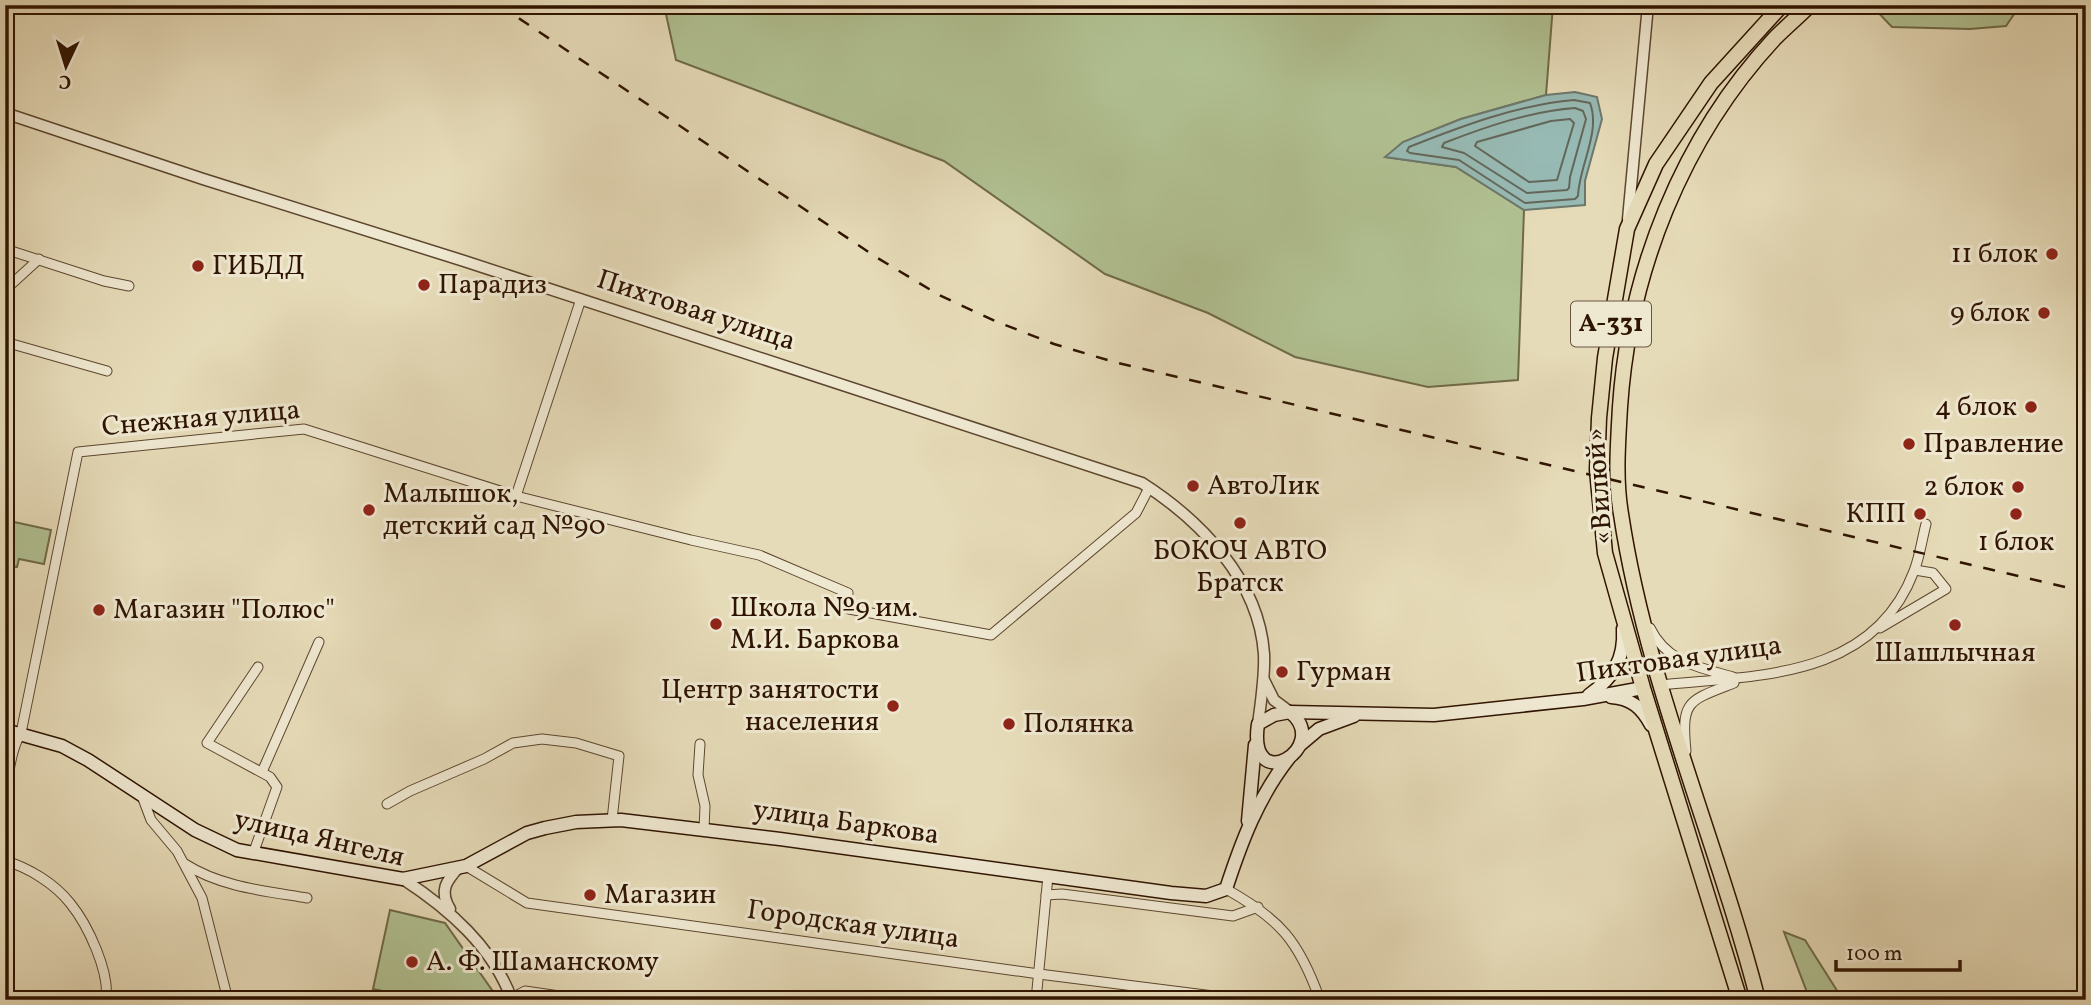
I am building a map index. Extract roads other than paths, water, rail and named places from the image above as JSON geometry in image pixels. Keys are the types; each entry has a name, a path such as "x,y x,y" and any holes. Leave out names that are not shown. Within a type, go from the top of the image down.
{"highway":[{"name":"«Вилюй»","path":"1740,1000 1622,618 1605,552 1597,470 1605,358 1628,229 1656,164 1711,83 1782,5"},
{"name":"«Вилюй»","path":"1758,1000 1661,685 1620,513 1618,475 1622,373 1633,310 1653,240 1700,138 1737,84 1775,38 1811,5"},
{"name":"Пихтовая улица","path":"1643,688 1661,685"}],"main road":[{"path":"1583,699 1602,685 1618,664 1623,648 1622,618"},
{"name":"Пихтовая улица","path":"1290,712 1434,715 1583,699 1643,688"},
{"path":"1583,699 1615,697 1636,705 1646,716 1659,741"},
{"path":"1226,889 1247,829 1275,777 1303,739 1302,727 1290,712 1274,715 1258,724 1247,829"},
{"name":"Пихтовая улица","path":"1299,746 1320,729 1361,714"},
{"name":"улица Янгеля","path":"5,730 62,746 219,843 253,854 403,879"},
{"path":"1255,743 1267,761 1278,763 1289,758"},
{"name":"улица Баркова","path":"403,879 463,867 527,833 562,824 612,820 645,821 1192,896 1206,896 1226,889"}],"street":[{"path":"1628,229 1648,5"},
{"name":"Пихтовая улица","path":"5,113 1127,477 1149,488 1199,527 1219,549 1235,573 1257,619 1264,649 1258,724"},
{"path":"5,248 104,281 129,286"},
{"path":"5,290 39,259"},
{"path":"516,496 581,299"},
{"path":"5,342 107,371"},
{"name":"Снежная улица","path":"20,733 78,452 304,429 516,496 759,555 848,593 845,602 849,610 991,635 1136,513 1149,488"},
{"name":"Пихтовая улица","path":"1661,685 1785,673 1840,653 1872,632 1899,602 1915,570 1926,524"},
{"path":"1872,632 1946,589 1933,573 1915,570"},
{"path":"1641,608 1654,636 1668,654 1691,666 1742,679"},
{"path":"262,772 319,642"},
{"path":"253,854 277,787 270,777 262,772 207,744 258,667"},
{"path":"1263,678 1274,700 1290,712"},
{"path":"1687,768 1683,721 1685,712 1698,698 1742,679"},
{"path":"5,789 14,744 20,733"},
{"path":"387,804 410,790 484,759 513,743 542,739 576,743 619,755 612,820"},
{"path":"700,744 698,775 705,806 704,829"},
{"path":"142,796 151,821 177,851 202,898 228,1000"},
{"path":"5,862 48,882 70,903 87,931 106,973 106,1000"},
{"path":"184,863 204,876 307,898"},
{"path":"455,918 445,901 443,887 448,879 463,867"},
{"name":"Городская улица","path":"463,867 527,904 1245,1000"},
{"path":"1036,1000 1048,876"},
{"name":"улица Янгеля","path":"403,879 436,901 471,934 502,975 512,999"},
{"path":"1226,889 1258,907 1274,920 1301,955 1320,1000"},
{"path":"1046,895 1062,894 1233,916 1258,907"},
{"path":"512,999 525,991 587,1000"}],"water":[{"path":"1575,92 1597,97 1602,119 1585,181 1585,205 1524,210 1456,167 1385,157 1403,142 1461,119 1546,95"}],"railway":[{"path":"499,5 876,257 939,295 1054,344 1114,362 2086,592"}],"place":[{"name":"11 блок","path":"2052,254"},
{"name":"ГИБДД","path":"198,266"},
{"name":"Парадиз","path":"424,285"},
{"name":"9 блок","path":"2044,313"},
{"name":"4 блок","path":"2031,407"},
{"name":"Правление","path":"1909,444"},
{"name":"АвтоЛик","path":"1193,486"},
{"name":"2 блок","path":"2018,487"},
{"name":"Малышок, детский сад №90","path":"369,510"},
{"name":"КПП","path":"1920,514"},
{"name":"1 блок","path":"2016,514"},
{"name":"БОКОЧ АВТО Братск","path":"1240,523"},
{"name":"Магазин \"Полюс\"","path":"99,610"},
{"name":"Школа №9 им. М.И. Баркова","path":"716,624"},
{"name":"Шашлычная","path":"1955,625"},
{"name":"Гурман","path":"1282,672"},
{"name":"Центр занятости населения","path":"893,706"},
{"name":"Полянка","path":"1009,724"},
{"name":"Магазин","path":"590,895"},
{"name":"А. Ф. Шаманскому","path":"412,962"}]}
